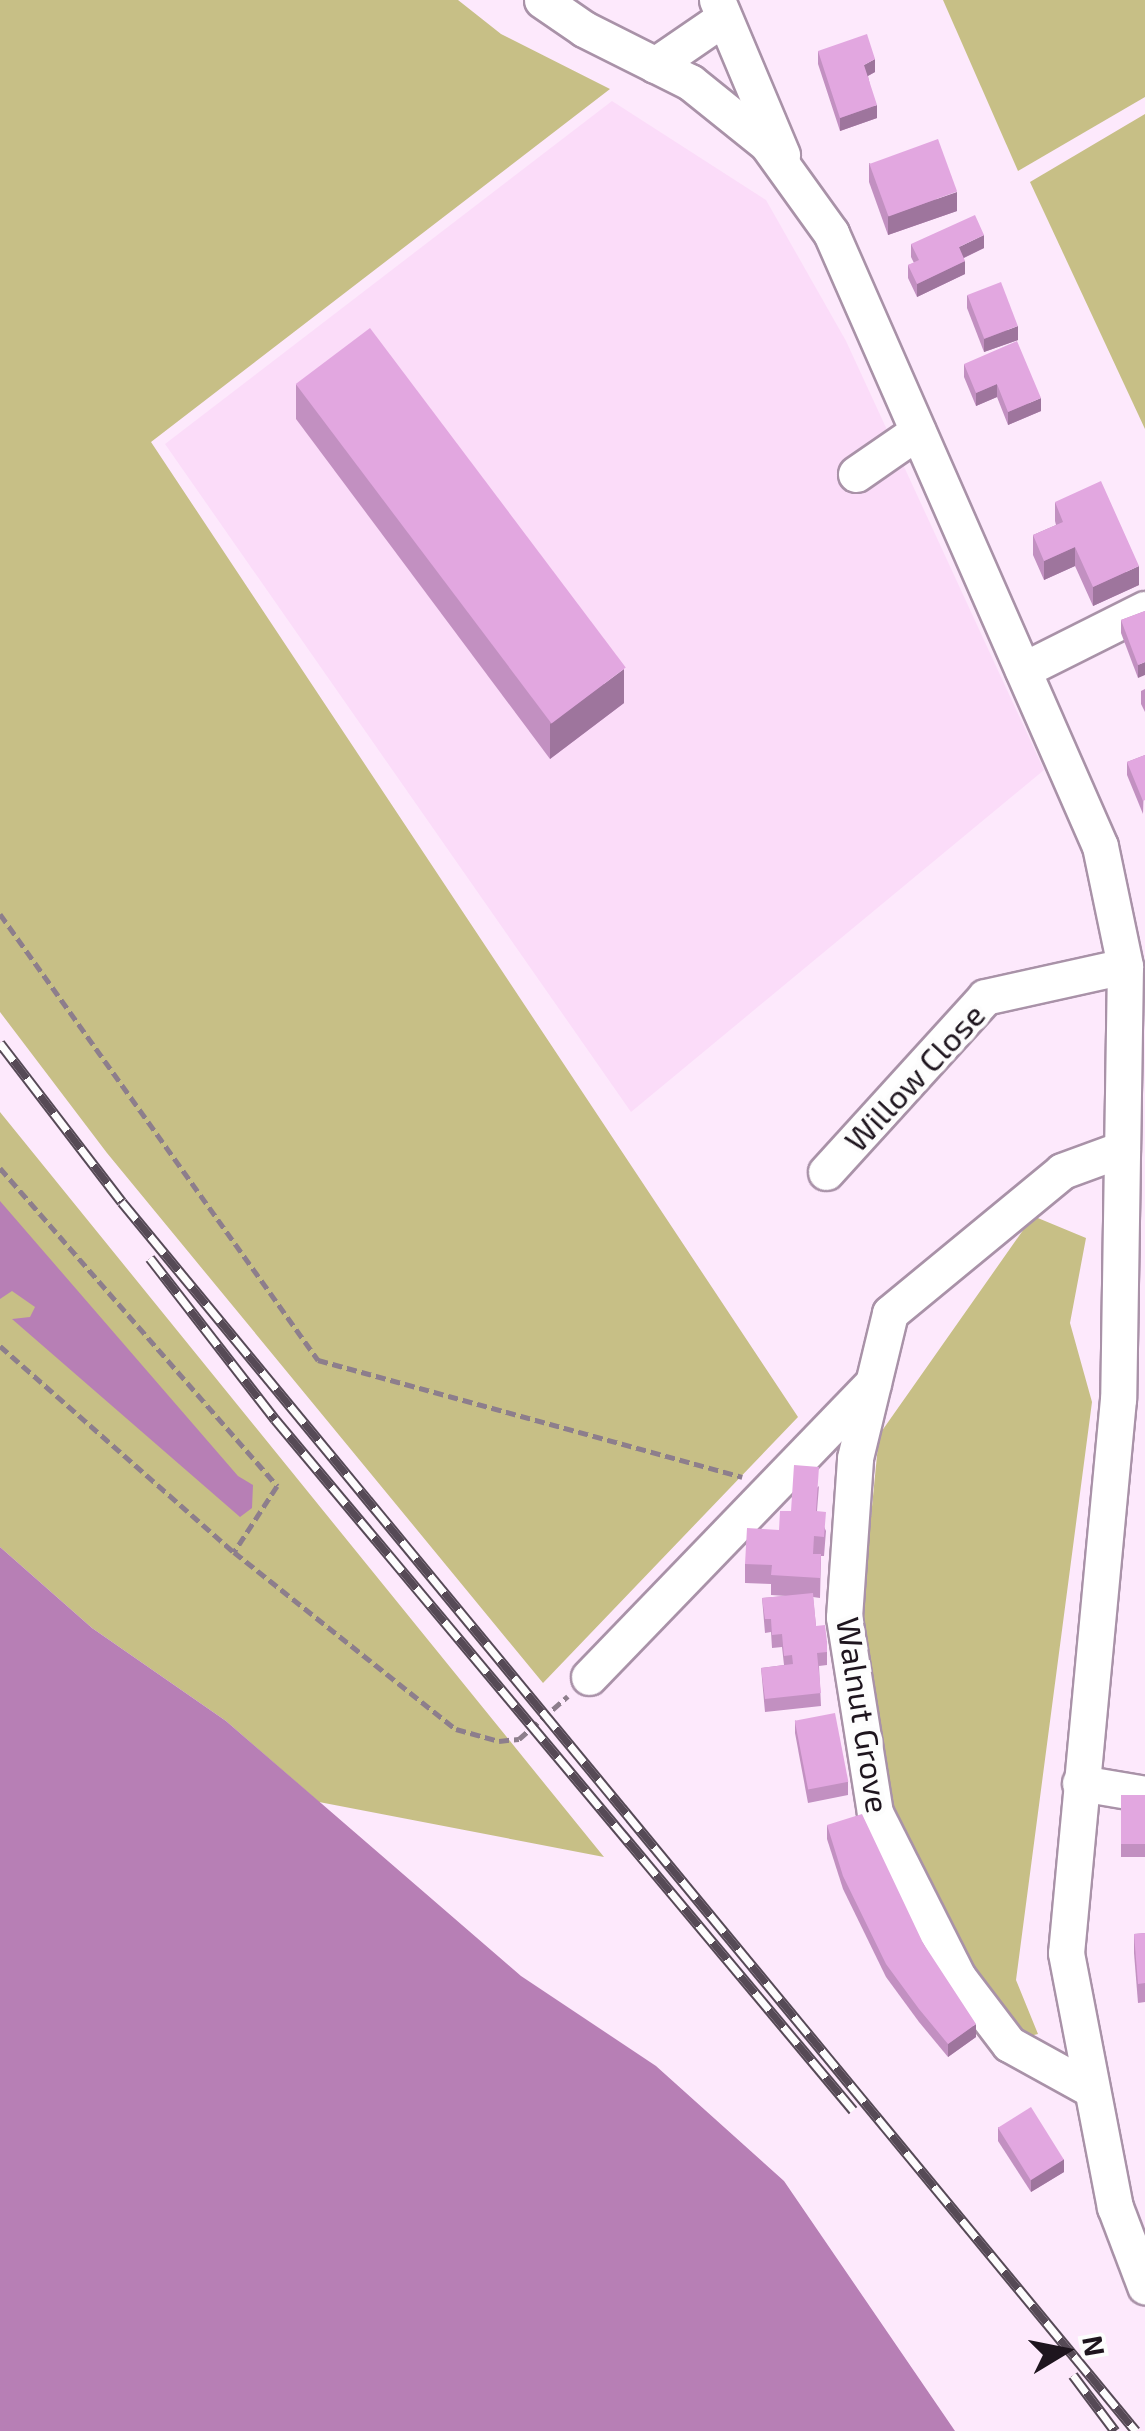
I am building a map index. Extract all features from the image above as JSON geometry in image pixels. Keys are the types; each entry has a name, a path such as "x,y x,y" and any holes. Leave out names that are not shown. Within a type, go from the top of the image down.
{"street":[{"path":"542,0 690,82 767,144 832,234 1100,846 1125,966 1118,1399 1066,1953 1087,2087 1114,2207 1145,2286"},
{"path":"655,65 719,10 795,183"},
{"path":"856,474 918,431"},
{"path":"1023,670 1145,609"},
{"name":"Willow Close","path":"826,1172 986,997 1125,966"},
{"name":"Walnut Grove","path":"1087,2087 1009,2044 958,1976 875,1813 844,1618 856,1458 890,1313 1062,1171 1122,1150"},
{"path":"589,1677 874,1383"},
{"path":"1080,1783 1145,1794"}],"path":[{"path":"0,914 318,1360 774,1486"},
{"path":"0,1168 277,1486 234,1552"},
{"path":"0,1346 234,1552 456,1729 499,1742 519,1739 589,1677"}],"shaded area":[{"path":"0,0 458,0 501,34 610,89 151,442 798,1417 543,1683 107,1153 0,1012"},
{"path":"943,0 1145,0 1145,97 1018,171"},
{"path":"612,101 766,200 846,341 1044,770 631,1112 165,444"},
{"path":"1145,114 1145,429 1030,182"},
{"path":"0,1112 604,1857 319,1802 226,1721 92,1628 0,1547"},
{"path":"0,1201 238,1476 253,1485 252,1508 240,1517 12,1319 30,1317 35,1307 12,1291 0,1299"},
{"path":"1033,1216 1086,1238 1070,1323 1092,1402 1016,1980 1038,2034 1022,2038 921,1890 883,1790 862,1609 879,1435"},
{"path":"0,1547 92,1628 226,1721 521,1976 656,2066 784,2181 955,2431 0,2431"}],"building":[{"path":"867,34 875,59 864,65 877,105 840,118 818,51"},
{"path":"938,139 957,192 889,217 869,164"},
{"path":"975,215 984,235 959,247 965,261 917,284 908,265 919,260 911,244"},
{"path":"1001,282 1018,326 984,339 967,295"},
{"path":"370,328 626,667 551,723 296,384"},
{"path":"1017,341 1041,398 1008,412 997,384 976,393 964,364"},
{"path":"1101,481 1139,566 1093,587 1075,547 1044,561 1033,535 1063,522 1055,502"},
{"path":"1145,611 1145,662 1138,665 1121,620"},
{"path":"1145,755 1145,800 1143,801 1127,762"},
{"path":"794,1465 819,1467 816,1511 826,1512 824,1537 814,1536 813,1554 821,1554 820,1578 771,1575 772,1565 745,1564 747,1528 779,1530 780,1511 791,1511"},
{"path":"813,1593 816,1626 825,1625 827,1642 827,1652 817,1653 821,1693 765,1699 761,1668 793,1664 792,1655 784,1656 782,1634 772,1635 771,1619 765,1619 762,1598"},
{"path":"835,1713 848,1782 808,1790 795,1721"},
{"path":"1121,1795 1145,1795 1145,1844 1121,1844"},
{"path":"862,1814 923,1943 976,2024 948,2044 886,1964 843,1876 827,1825"},
{"path":"1145,1933 1145,1983 1138,1984 1134,1934"},
{"path":"1031,2107 1064,2160 1031,2180 998,2128"}],"railway":[{"path":"0,1043 122,1202 1136,2431"},
{"path":"150,1258 275,1419 853,2110"},
{"path":"1073,2375 1115,2431"}]}
